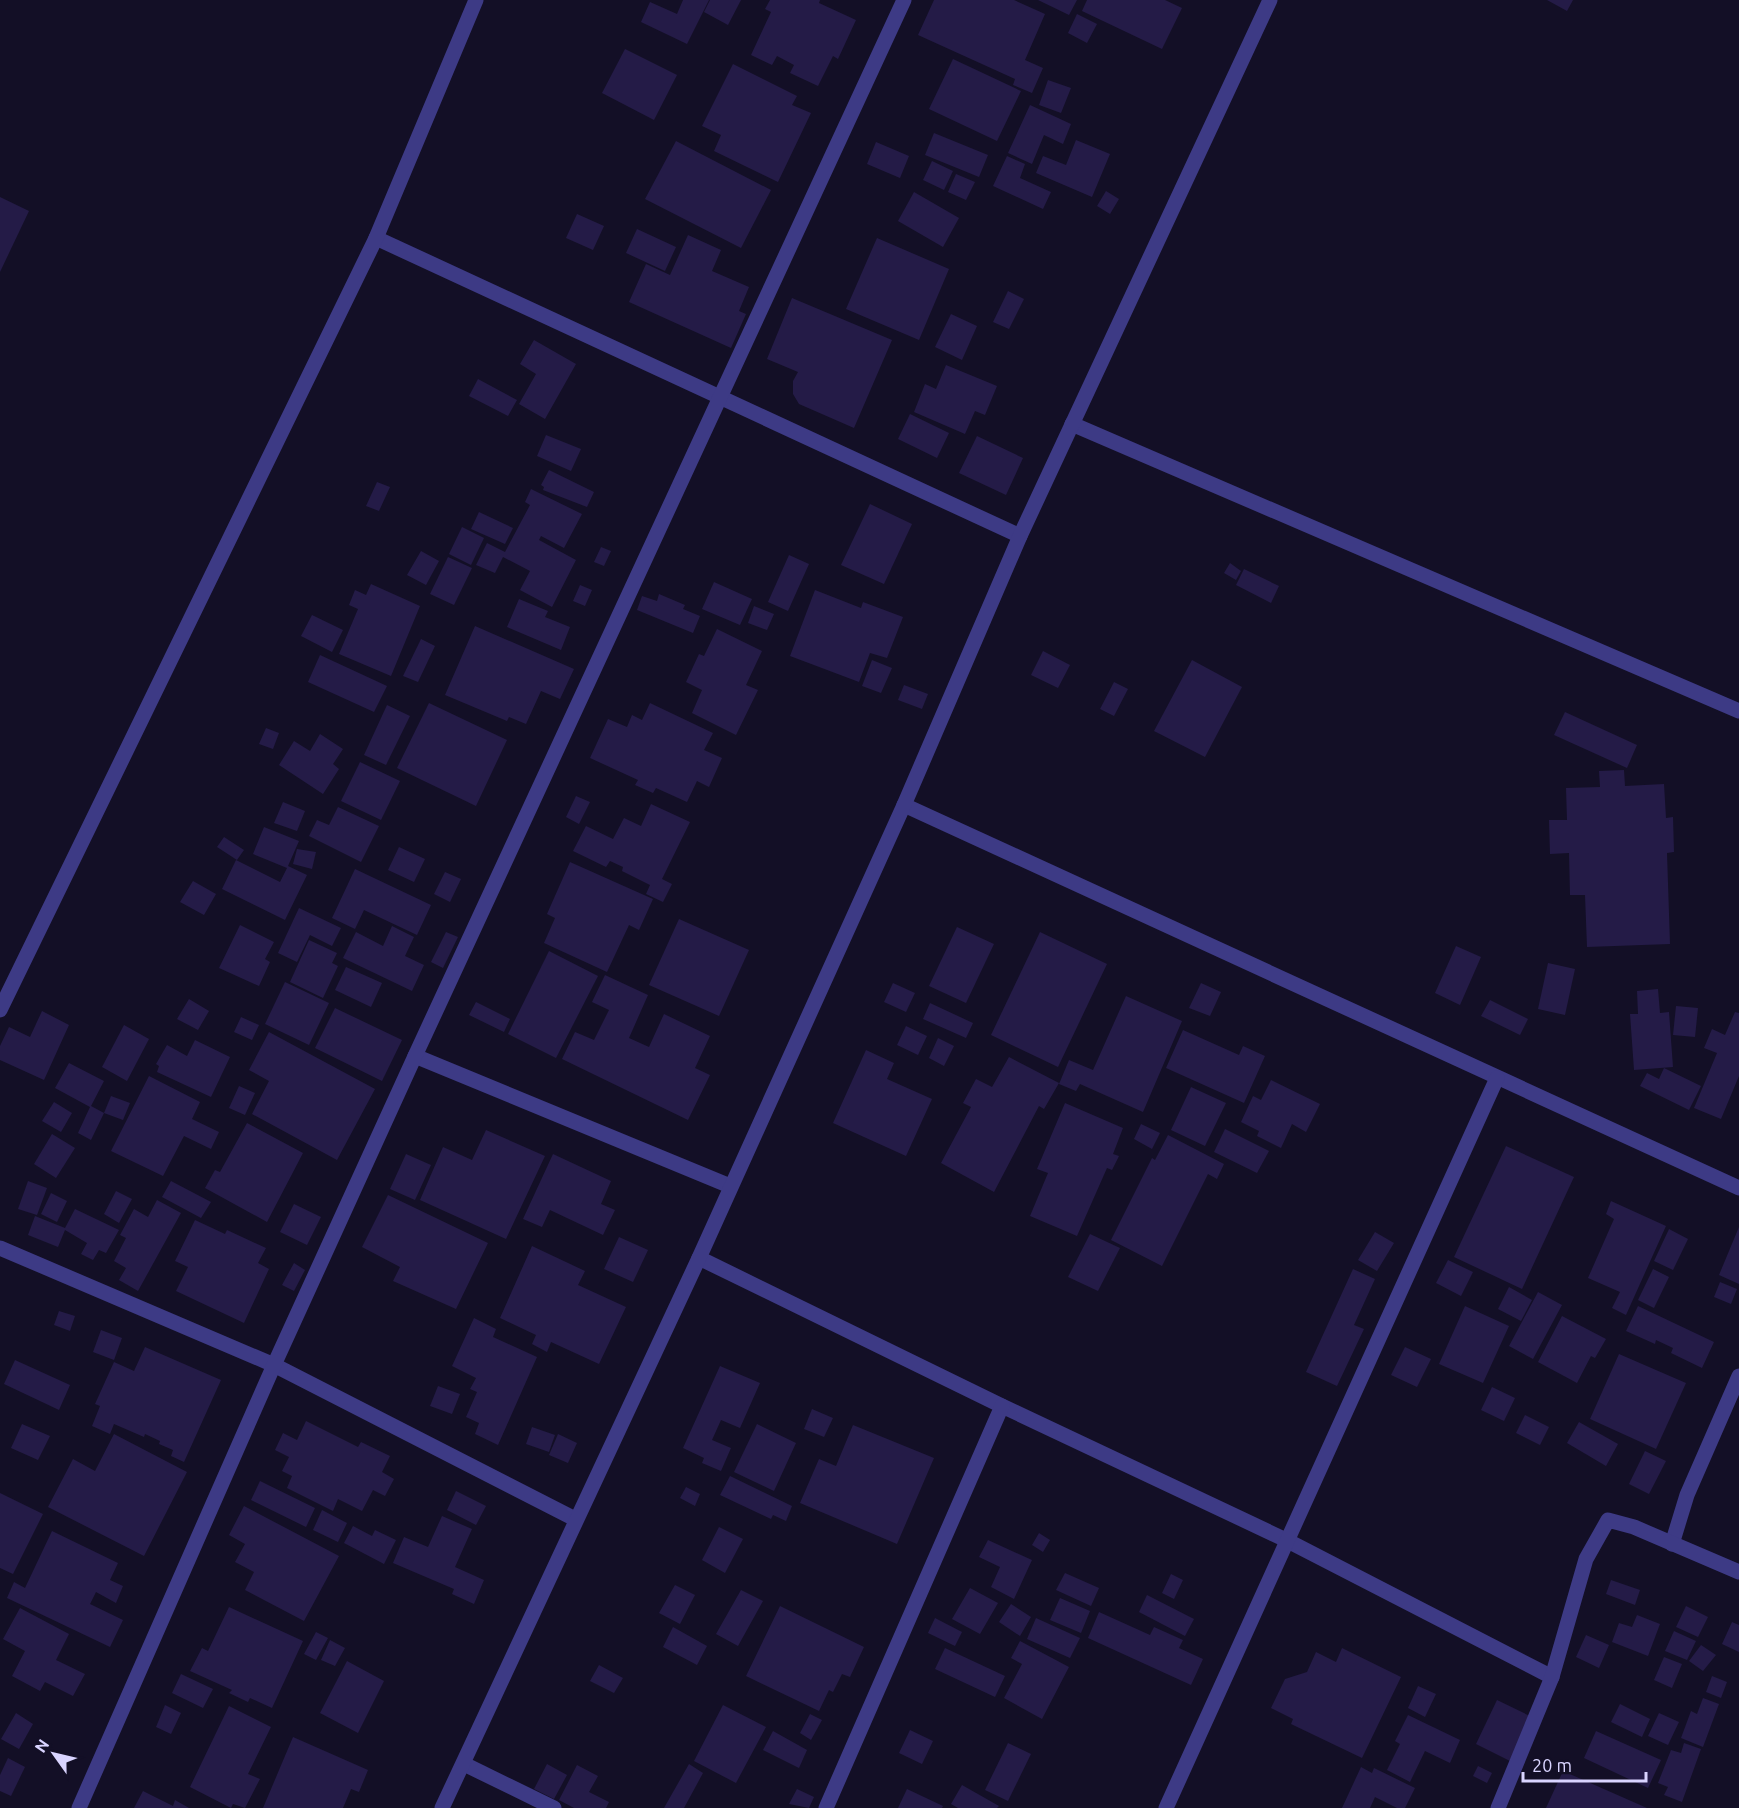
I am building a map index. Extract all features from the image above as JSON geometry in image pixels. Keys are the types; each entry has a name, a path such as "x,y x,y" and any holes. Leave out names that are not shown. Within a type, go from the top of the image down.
{"street":[{"path":"0,1010 376,238 476,0"},
{"path":"79,1808 274,1365 414,1056 904,0"},
{"path":"442,1808 699,1257 904,805 1020,536 1270,0"},
{"path":"376,238 1020,536"},
{"path":"1072,424 1739,711"},
{"path":"904,805 1739,1188"},
{"path":"414,1056 730,1186"},
{"path":"1166,1808 1497,1078"},
{"path":"0,1248 274,1365 575,1519"},
{"path":"699,1257 1002,1406 1286,1540 1552,1677"},
{"path":"1672,1544 1687,1495 1739,1376"},
{"path":"826,1808 1002,1406"},
{"path":"1498,1808 1552,1677 1586,1559 1608,1520 1634,1527 1739,1572"},
{"path":"464,1764 554,1808"}],"building":[{"path":"683,0 709,0 687,44 641,22 650,2 677,14"},
{"path":"710,0 741,0 728,25 704,12"},
{"path":"770,0 820,0 819,3 856,20 838,59 833,56 818,86 790,73 794,65 777,56 772,65 751,55 771,12 765,9"},
{"path":"934,0 1014,0 1045,14 1025,60 1043,68 1032,93 1013,85 1015,79 918,35"},
{"path":"1038,0 1077,0 1069,15"},
{"path":"1087,0 1165,0 1182,8 1162,49 1082,11"},
{"path":"1547,0 1573,0 1567,11"},
{"path":"1077,14 1097,24 1087,43 1068,33"},
{"path":"625,49 677,75 654,120 602,93"},
{"path":"953,59 1021,91 997,141 929,109"},
{"path":"733,64 797,96 792,105 811,113 778,182 714,151 721,135 702,126"},
{"path":"1048,80 1071,88 1061,113 1039,105"},
{"path":"1030,105 1071,124 1063,144 1044,135 1032,164 1008,153"},
{"path":"934,133 988,155 979,177 925,155"},
{"path":"1076,140 1110,154 1092,197 1036,173 1043,156 1066,165"},
{"path":"676,141 771,190 741,248 645,199"},
{"path":"876,142 909,156 900,178 867,164"},
{"path":"1007,156 1025,164 1020,178 1051,192 1043,209 993,186"},
{"path":"932,161 953,171 944,190 923,180"},
{"path":"956,174 975,182 966,200 948,192"},
{"path":"1106,191 1119,199 1110,214 1097,206"},
{"path":"914,192 959,218 943,247 898,221"},
{"path":"0,197 29,211 0,272"},
{"path":"577,214 604,226 593,250 566,238"},
{"path":"637,229 676,247 665,271 626,253"},
{"path":"688,235 721,250 712,271 749,287 739,311 746,314 731,348 629,302 646,264 670,275"},
{"path":"877,238 949,269 919,340 846,309"},
{"path":"1008,291 1024,299 1009,329 993,322"},
{"path":"792,298 892,340 854,428 799,404 793,394 793,381 798,372 767,359"},
{"path":"951,314 977,326 962,360 935,347"},
{"path":"534,340 576,364 545,419 519,404 536,374 520,364"},
{"path":"946,365 997,386 985,415 975,411 965,434 914,412 925,384 936,389"},
{"path":"478,379 517,400 508,416 469,396"},
{"path":"910,414 949,433 937,458 898,439"},
{"path":"546,435 581,449 571,471 537,456"},
{"path":"977,436 1023,458 1006,495 959,473"},
{"path":"549,470 594,492 587,507 543,490 544,487 541,485"},
{"path":"377,482 390,487 379,511 366,506"},
{"path":"531,489 582,514 564,548 541,536 539,540 576,560 552,607 520,590 530,571 503,557 495,573 476,565 487,543 505,552 530,505 525,502"},
{"path":"870,504 912,524 884,584 841,565"},
{"path":"479,512 513,528 505,544 471,529"},
{"path":"462,527 484,538 471,565 449,554"},
{"path":"601,547 611,551 604,566 594,562"},
{"path":"421,551 439,561 426,585 407,575"},
{"path":"789,555 809,564 788,611 768,602"},
{"path":"448,557 472,568 454,605 430,594"},
{"path":"1230,563 1241,571 1236,580 1224,573"},
{"path":"1244,569 1279,586 1271,603 1236,585"},
{"path":"714,582 752,599 740,625 702,609"},
{"path":"371,584 420,606 391,676 339,654 358,609 349,605 355,590 366,595"},
{"path":"580,585 592,590 585,606 573,601"},
{"path":"815,590 861,608 863,602 903,617 887,658 870,653 859,682 790,656"},
{"path":"659,594 685,605 683,609 700,616 693,633 637,610 642,596 657,601"},
{"path":"519,599 548,611 545,617 570,627 561,650 507,627"},
{"path":"754,606 774,614 767,630 748,623"},
{"path":"312,615 343,630 332,652 301,636"},
{"path":"475,626 574,669 560,699 541,691 526,724 509,717 507,721 445,695"},
{"path":"717,629 762,651 746,685 758,690 736,735 692,713 702,690 686,682 699,654 704,656"},
{"path":"421,639 435,646 418,682 403,676"},
{"path":"1043,651 1070,665 1058,688 1031,675"},
{"path":"320,655 387,686 374,712 308,682"},
{"path":"872,660 892,668 881,693 862,686"},
{"path":"1192,660 1242,687 1205,757 1154,731"},
{"path":"1114,682 1128,689 1114,716 1100,709"},
{"path":"904,685 928,694 922,709 898,700"},
{"path":"429,703 507,740 476,806 397,768"},
{"path":"650,703 713,733 704,750 722,758 709,787 697,781 687,802 656,788 653,793 635,785 638,780 590,758 608,719 627,727 632,715 642,720"},
{"path":"387,705 410,716 386,765 364,755"},
{"path":"1565,712 1637,745 1627,768 1554,735"},
{"path":"266,728 279,733 273,749 259,744"},
{"path":"320,734 343,749 333,764 339,769 323,794 279,765 294,741 310,751"},
{"path":"360,762 400,781 381,820 341,801"},
{"path":"1624,770 1625,786 1664,784 1666,818 1673,817 1674,852 1667,853 1670,944 1587,947 1585,895 1570,895 1569,853 1550,854 1549,820 1567,820 1566,788 1600,787 1599,771"},
{"path":"576,796 590,802 579,824 566,817"},
{"path":"283,802 305,811 297,831 274,823"},
{"path":"651,804 690,822 662,879 672,884 663,902 646,894 650,885 622,871 623,867 610,861 606,867 573,851 586,826 613,839 624,818 641,826"},
{"path":"338,807 379,826 361,862 309,836 317,820 329,825"},
{"path":"264,827 299,841 288,866 307,875 285,920 222,889 236,860 280,882 287,868 253,854"},
{"path":"224,837 244,850 237,860 217,847"},
{"path":"399,847 425,859 414,882 388,870"},
{"path":"297,849 316,852 312,869 293,864"},
{"path":"570,862 653,899 639,930 629,925 607,972 544,943 555,918 547,914"},
{"path":"355,869 431,905 417,935 364,910 355,929 332,918"},
{"path":"445,872 461,879 450,902 434,894"},
{"path":"193,881 216,894 204,915 180,902"},
{"path":"299,908 341,928 332,946 310,935 297,962 278,953"},
{"path":"679,919 749,950 719,1016 649,985"},
{"path":"240,925 274,942 265,959 270,962 259,986 219,968"},
{"path":"392,926 414,937 405,956 424,965 412,991 343,958 356,932 383,946"},
{"path":"957,927 994,944 966,1003 929,986"},
{"path":"446,932 458,937 443,968 431,962"},
{"path":"1040,932 1107,964 1058,1067 991,1035"},
{"path":"309,940 337,953 332,963 338,966 323,998 290,982"},
{"path":"1456,946 1481,957 1460,1005 1435,993"},
{"path":"549,951 598,976 556,1058 508,1034"},
{"path":"1548,963 1575,969 1565,1015 1538,1009"},
{"path":"346,967 382,983 371,1007 335,990"},
{"path":"605,975 648,995 629,1038 649,1047 664,1014 710,1036 695,1068 710,1075 688,1120 562,1059 575,1032 594,1040 609,1010 592,1002"},
{"path":"285,982 329,1003 309,1045 265,1024"},
{"path":"893,983 915,993 906,1012 884,1002"},
{"path":"1201,983 1221,992 1210,1016 1189,1008"},
{"path":"1658,989 1660,1013 1669,1012 1673,1067 1634,1070 1630,1014 1638,1014 1637,991"},
{"path":"1126,996 1182,1021 1143,1112 1080,1084 1076,1091 1059,1084 1069,1060 1093,1070"},
{"path":"189,999 209,1011 198,1030 177,1019"},
{"path":"1490,1000 1528,1019 1520,1035 1481,1016"},
{"path":"476,1002 510,1019 504,1032 469,1015"},
{"path":"930,1003 973,1023 966,1038 923,1019"},
{"path":"1676,1006 1698,1008 1695,1037 1673,1035"},
{"path":"335,1008 402,1040 382,1081 315,1048"},
{"path":"42,1011 69,1025 44,1080 0,1060 0,1046 9,1027 30,1037"},
{"path":"1735,1012 1739,1013 1739,1076 1721,1119 1694,1108 1717,1053 1704,1048 1712,1029 1725,1035"},
{"path":"241,1017 259,1025 252,1040 234,1032"},
{"path":"124,1025 149,1039 127,1081 102,1067"},
{"path":"906,1026 927,1036 918,1055 897,1045"},
{"path":"1183,1030 1239,1055 1243,1046 1265,1056 1244,1103 1166,1068"},
{"path":"269,1032 375,1089 337,1160 252,1114 269,1081 249,1070"},
{"path":"938,1038 954,1046 944,1066 929,1058"},
{"path":"195,1040 230,1057 211,1097 157,1072 159,1066 156,1064 167,1045 187,1056"},
{"path":"866,1050 894,1063 887,1079 932,1099 906,1156 833,1123"},
{"path":"1009,1057 1059,1083 1044,1109 1039,1106 994,1192 941,1163 971,1107 963,1103 976,1079 992,1087"},
{"path":"69,1063 104,1081 91,1106 104,1113 91,1140 78,1133 90,1107 55,1088"},
{"path":"1664,1068 1701,1086 1689,1110 1640,1086 1647,1073 1659,1079"},
{"path":"149,1076 200,1102 192,1119 219,1132 211,1149 184,1136 163,1176 111,1151"},
{"path":"1271,1080 1320,1104 1306,1132 1292,1124 1281,1148 1257,1136 1259,1131 1241,1122 1253,1096 1261,1100"},
{"path":"239,1086 255,1093 245,1115 229,1108"},
{"path":"1191,1087 1226,1103 1205,1146 1171,1130"},
{"path":"111,1096 130,1103 123,1120 104,1113"},
{"path":"54,1102 72,1113 61,1132 42,1121"},
{"path":"1065,1103 1123,1128 1113,1154 1119,1156 1112,1170 1107,1168 1077,1236 1030,1216 1048,1173 1037,1169"},
{"path":"247,1123 303,1153 267,1222 205,1188 215,1170 220,1172"},
{"path":"1141,1124 1160,1133 1152,1149 1134,1139"},
{"path":"1225,1129 1269,1151 1257,1173 1214,1152"},
{"path":"486,1130 545,1156 506,1239 420,1200 443,1147 472,1160"},
{"path":"52,1134 75,1148 56,1178 34,1164"},
{"path":"1168,1135 1224,1164 1217,1179 1208,1174 1162,1266 1111,1240 1152,1158 1155,1160"},
{"path":"1506,1146 1574,1177 1522,1289 1454,1257"},
{"path":"406,1154 431,1165 415,1200 390,1189"},
{"path":"553,1154 611,1181 601,1204 615,1210 603,1235 550,1210 542,1227 523,1219"},
{"path":"28,1181 47,1188 37,1215 18,1209"},
{"path":"171,1181 211,1202 201,1218 162,1197"},
{"path":"116,1191 132,1199 119,1223 104,1214"},
{"path":"51,1193 67,1201 57,1222 41,1214"},
{"path":"388,1195 488,1243 456,1309 393,1281 400,1267 362,1247"},
{"path":"157,1200 181,1213 138,1291 119,1280 126,1268 114,1261 126,1238 120,1235 134,1209 148,1217"},
{"path":"1611,1201 1666,1226 1626,1315 1612,1308 1620,1292 1588,1278 1614,1219 1606,1214"},
{"path":"294,1204 321,1217 307,1245 280,1232"},
{"path":"75,1209 119,1230 106,1253 99,1250 93,1260 81,1254 87,1243 65,1230 58,1247 28,1235 35,1216 65,1228"},
{"path":"195,1220 225,1234 227,1230 266,1248 258,1263 269,1269 244,1323 176,1291 188,1267 175,1261"},
{"path":"1739,1227 1739,1284 1719,1275"},
{"path":"1669,1229 1688,1239 1673,1270 1654,1261"},
{"path":"1375,1232 1394,1243 1377,1271 1358,1260"},
{"path":"1090,1234 1120,1248 1098,1291 1068,1277"},
{"path":"619,1237 648,1250 633,1282 604,1269"},
{"path":"532,1246 585,1271 578,1285 626,1307 599,1364 551,1342 547,1352 532,1344 536,1335 500,1318"},
{"path":"1448,1260 1473,1272 1461,1296 1436,1283"},
{"path":"294,1263 305,1270 294,1291 282,1285"},
{"path":"1353,1269 1375,1279 1354,1325 1364,1329 1337,1386 1306,1372"},
{"path":"1653,1269 1669,1277 1654,1308 1638,1300"},
{"path":"1720,1282 1737,1289 1731,1304 1714,1297"},
{"path":"1509,1287 1532,1300 1521,1321 1498,1309"},
{"path":"1538,1292 1562,1305 1533,1359 1509,1346"},
{"path":"1465,1306 1509,1326 1483,1383 1439,1364"},
{"path":"1638,1306 1714,1342 1702,1368 1671,1353 1673,1348 1656,1340 1655,1344 1626,1331"},
{"path":"59,1311 75,1316 70,1331 54,1325"},
{"path":"1562,1316 1606,1339 1595,1358 1591,1356 1577,1383 1538,1362"},
{"path":"474,1318 496,1329 493,1337 537,1357 498,1445 475,1434 479,1423 466,1417 477,1392 470,1389 476,1378 452,1366"},
{"path":"101,1330 122,1338 114,1360 93,1352"},
{"path":"145,1347 221,1380 184,1462 171,1456 173,1450 145,1434 144,1437 114,1424 110,1434 92,1426 100,1406 95,1404 114,1362 134,1371"},
{"path":"1405,1347 1431,1359 1417,1387 1391,1375"},
{"path":"1619,1354 1686,1383 1656,1449 1590,1419"},
{"path":"15,1360 70,1385 59,1410 4,1384"},
{"path":"720,1366 760,1383 740,1428 721,1420 712,1440 731,1448 721,1471 702,1463 704,1458 683,1448"},
{"path":"438,1386 460,1394 452,1414 430,1406"},
{"path":"1492,1387 1515,1398 1504,1421 1481,1410"},
{"path":"812,1409 833,1418 824,1437 804,1429"},
{"path":"1525,1415 1549,1427 1540,1445 1516,1433"},
{"path":"306,1421 358,1447 361,1442 390,1456 382,1472 394,1479 385,1496 373,1490 362,1511 338,1499 333,1511 287,1488 292,1476 282,1471 289,1457 275,1450 283,1433 297,1440"},
{"path":"1579,1422 1618,1444 1606,1466 1567,1443"},
{"path":"22,1424 50,1436 38,1460 11,1448"},
{"path":"757,1424 796,1443 774,1491 734,1472"},
{"path":"853,1425 934,1458 897,1544 800,1503 819,1459 836,1466"},
{"path":"532,1427 555,1435 549,1452 526,1444"},
{"path":"114,1434 187,1472 144,1556 48,1507 73,1459 95,1471"},
{"path":"558,1434 577,1443 568,1463 549,1455"},
{"path":"1645,1451 1666,1461 1649,1494 1629,1484"},
{"path":"730,1476 792,1506 786,1521 773,1515 771,1519 720,1495"},
{"path":"260,1481 315,1508 306,1527 251,1500"},
{"path":"686,1487 700,1494 695,1506 680,1498"},
{"path":"456,1491 486,1506 476,1525 447,1510"},
{"path":"0,1493 43,1514 13,1574 0,1568"},
{"path":"244,1506 339,1556 304,1621 245,1590 254,1572 235,1562 245,1544 229,1535"},
{"path":"322,1510 347,1523 338,1542 313,1530"},
{"path":"442,1516 472,1529 455,1567 484,1580 474,1604 452,1594 454,1589 393,1563 404,1537 428,1547"},
{"path":"353,1526 372,1536 375,1530 396,1540 384,1564 344,1543"},
{"path":"719,1527 743,1539 725,1573 702,1560"},
{"path":"52,1531 118,1563 110,1580 123,1586 116,1603 96,1592 90,1604 123,1620 110,1647 7,1598 14,1582 25,1588"},
{"path":"1039,1533 1050,1540 1043,1552 1032,1545"},
{"path":"988,1540 1032,1560 1014,1599 991,1587 1000,1567 979,1557"},
{"path":"1065,1573 1099,1588 1091,1606 1056,1590"},
{"path":"1171,1574 1183,1580 1174,1599 1162,1593"},
{"path":"1611,1580 1640,1590 1635,1605 1606,1594"},
{"path":"675,1585 695,1595 680,1624 659,1613"},
{"path":"970,1588 998,1603 980,1634 952,1619"},
{"path":"741,1590 763,1601 738,1646 716,1634"},
{"path":"1147,1595 1194,1619 1185,1636 1139,1612"},
{"path":"1060,1598 1090,1611 1081,1633 1050,1620"},
{"path":"1011,1604 1031,1617 1020,1636 999,1622"},
{"path":"780,1606 864,1647 850,1677 842,1674 833,1692 829,1690 819,1711 746,1676"},
{"path":"1686,1606 1708,1617 1698,1637 1676,1627"},
{"path":"229,1607 303,1641 272,1708 250,1698 248,1702 229,1693 232,1690 190,1671 202,1648 208,1651"},
{"path":"20,1608 69,1634 56,1660 85,1674 73,1696 45,1682 40,1691 12,1676 25,1651 3,1639"},
{"path":"1099,1612 1150,1635 1154,1627 1183,1640 1179,1648 1203,1659 1191,1685 1088,1638"},
{"path":"1637,1615 1660,1624 1648,1656 1612,1642 1619,1623 1632,1627"},
{"path":"935,1618 962,1632 955,1646 928,1633"},
{"path":"1036,1618 1080,1638 1070,1658 1027,1639"},
{"path":"1732,1622 1739,1625 1739,1652 1722,1644"},
{"path":"673,1627 707,1646 697,1665 663,1647"},
{"path":"1674,1631 1696,1641 1687,1660 1665,1651"},
{"path":"316,1632 328,1638 316,1660 304,1654"},
{"path":"1586,1635 1609,1645 1599,1668 1576,1657"},
{"path":"330,1640 345,1648 335,1666 321,1660"},
{"path":"1020,1641 1069,1667 1042,1719 1004,1698 1022,1664 1011,1658"},
{"path":"1701,1645 1716,1655 1703,1671 1689,1661"},
{"path":"945,1648 1005,1676 995,1697 935,1669"},
{"path":"1342,1648 1401,1677 1362,1758 1291,1724 1293,1719 1271,1708 1285,1679 1307,1672 1316,1652 1336,1662"},
{"path":"1664,1657 1682,1664 1672,1688 1654,1680"},
{"path":"347,1661 384,1681 358,1733 320,1713"},
{"path":"599,1665 623,1678 614,1693 590,1681"},
{"path":"181,1674 213,1689 203,1708 172,1693"},
{"path":"1712,1676 1727,1682 1721,1698 1706,1692"},
{"path":"1418,1686 1436,1694 1425,1717 1408,1708"},
{"path":"1703,1698 1719,1704 1703,1747 1681,1738 1691,1711 1697,1714"},
{"path":"1497,1700 1534,1718 1512,1762 1476,1744"},
{"path":"1620,1704 1650,1719 1642,1737 1611,1722"},
{"path":"165,1705 181,1713 171,1734 156,1727"},
{"path":"723,1705 766,1727 736,1783 694,1761"},
{"path":"229,1706 271,1727 248,1774 260,1779 245,1808 233,1804 231,1808 190,1787"},
{"path":"16,1713 33,1724 19,1749 1,1739"},
{"path":"1659,1713 1679,1722 1668,1745 1648,1736"},
{"path":"810,1714 822,1720 811,1740 800,1733"},
{"path":"1408,1715 1460,1740 1450,1763 1425,1751 1410,1782 1387,1770 1400,1744 1395,1741"},
{"path":"910,1730 933,1741 922,1764 899,1753"},
{"path":"773,1731 807,1750 799,1768 763,1750"},
{"path":"1596,1731 1661,1760 1648,1788 1584,1758"},
{"path":"293,1737 368,1770 359,1792 351,1789 343,1808 263,1808"},
{"path":"1008,1743 1031,1754 1008,1801 985,1790"},
{"path":"1684,1743 1701,1749 1682,1802 1664,1795 1668,1787 1658,1783 1671,1750 1681,1753"},
{"path":"8,1758 25,1767 11,1796 0,1791 0,1775"},
{"path":"547,1764 567,1775 554,1799 534,1789"},
{"path":"689,1764 703,1773 684,1808 664,1808"},
{"path":"577,1765 598,1776 589,1792 609,1802 606,1808 574,1808 559,1800"},
{"path":"1478,1766 1492,1773 1487,1783 1473,1776"},
{"path":"1361,1767 1372,1773 1374,1768 1415,1788 1405,1808 1397,1808 1375,1797 1370,1808 1342,1808"},
{"path":"1563,1771 1647,1808 1546,1808"},
{"path":"962,1785 999,1806 997,1808 958,1808 951,1804"},
{"path":"797,1789 814,1797 809,1808 789,1804"},
{"path":"907,1789 943,1806 942,1808 898,1808"},
{"path":"143,1791 173,1806 175,1800 189,1808 134,1808"}]}
